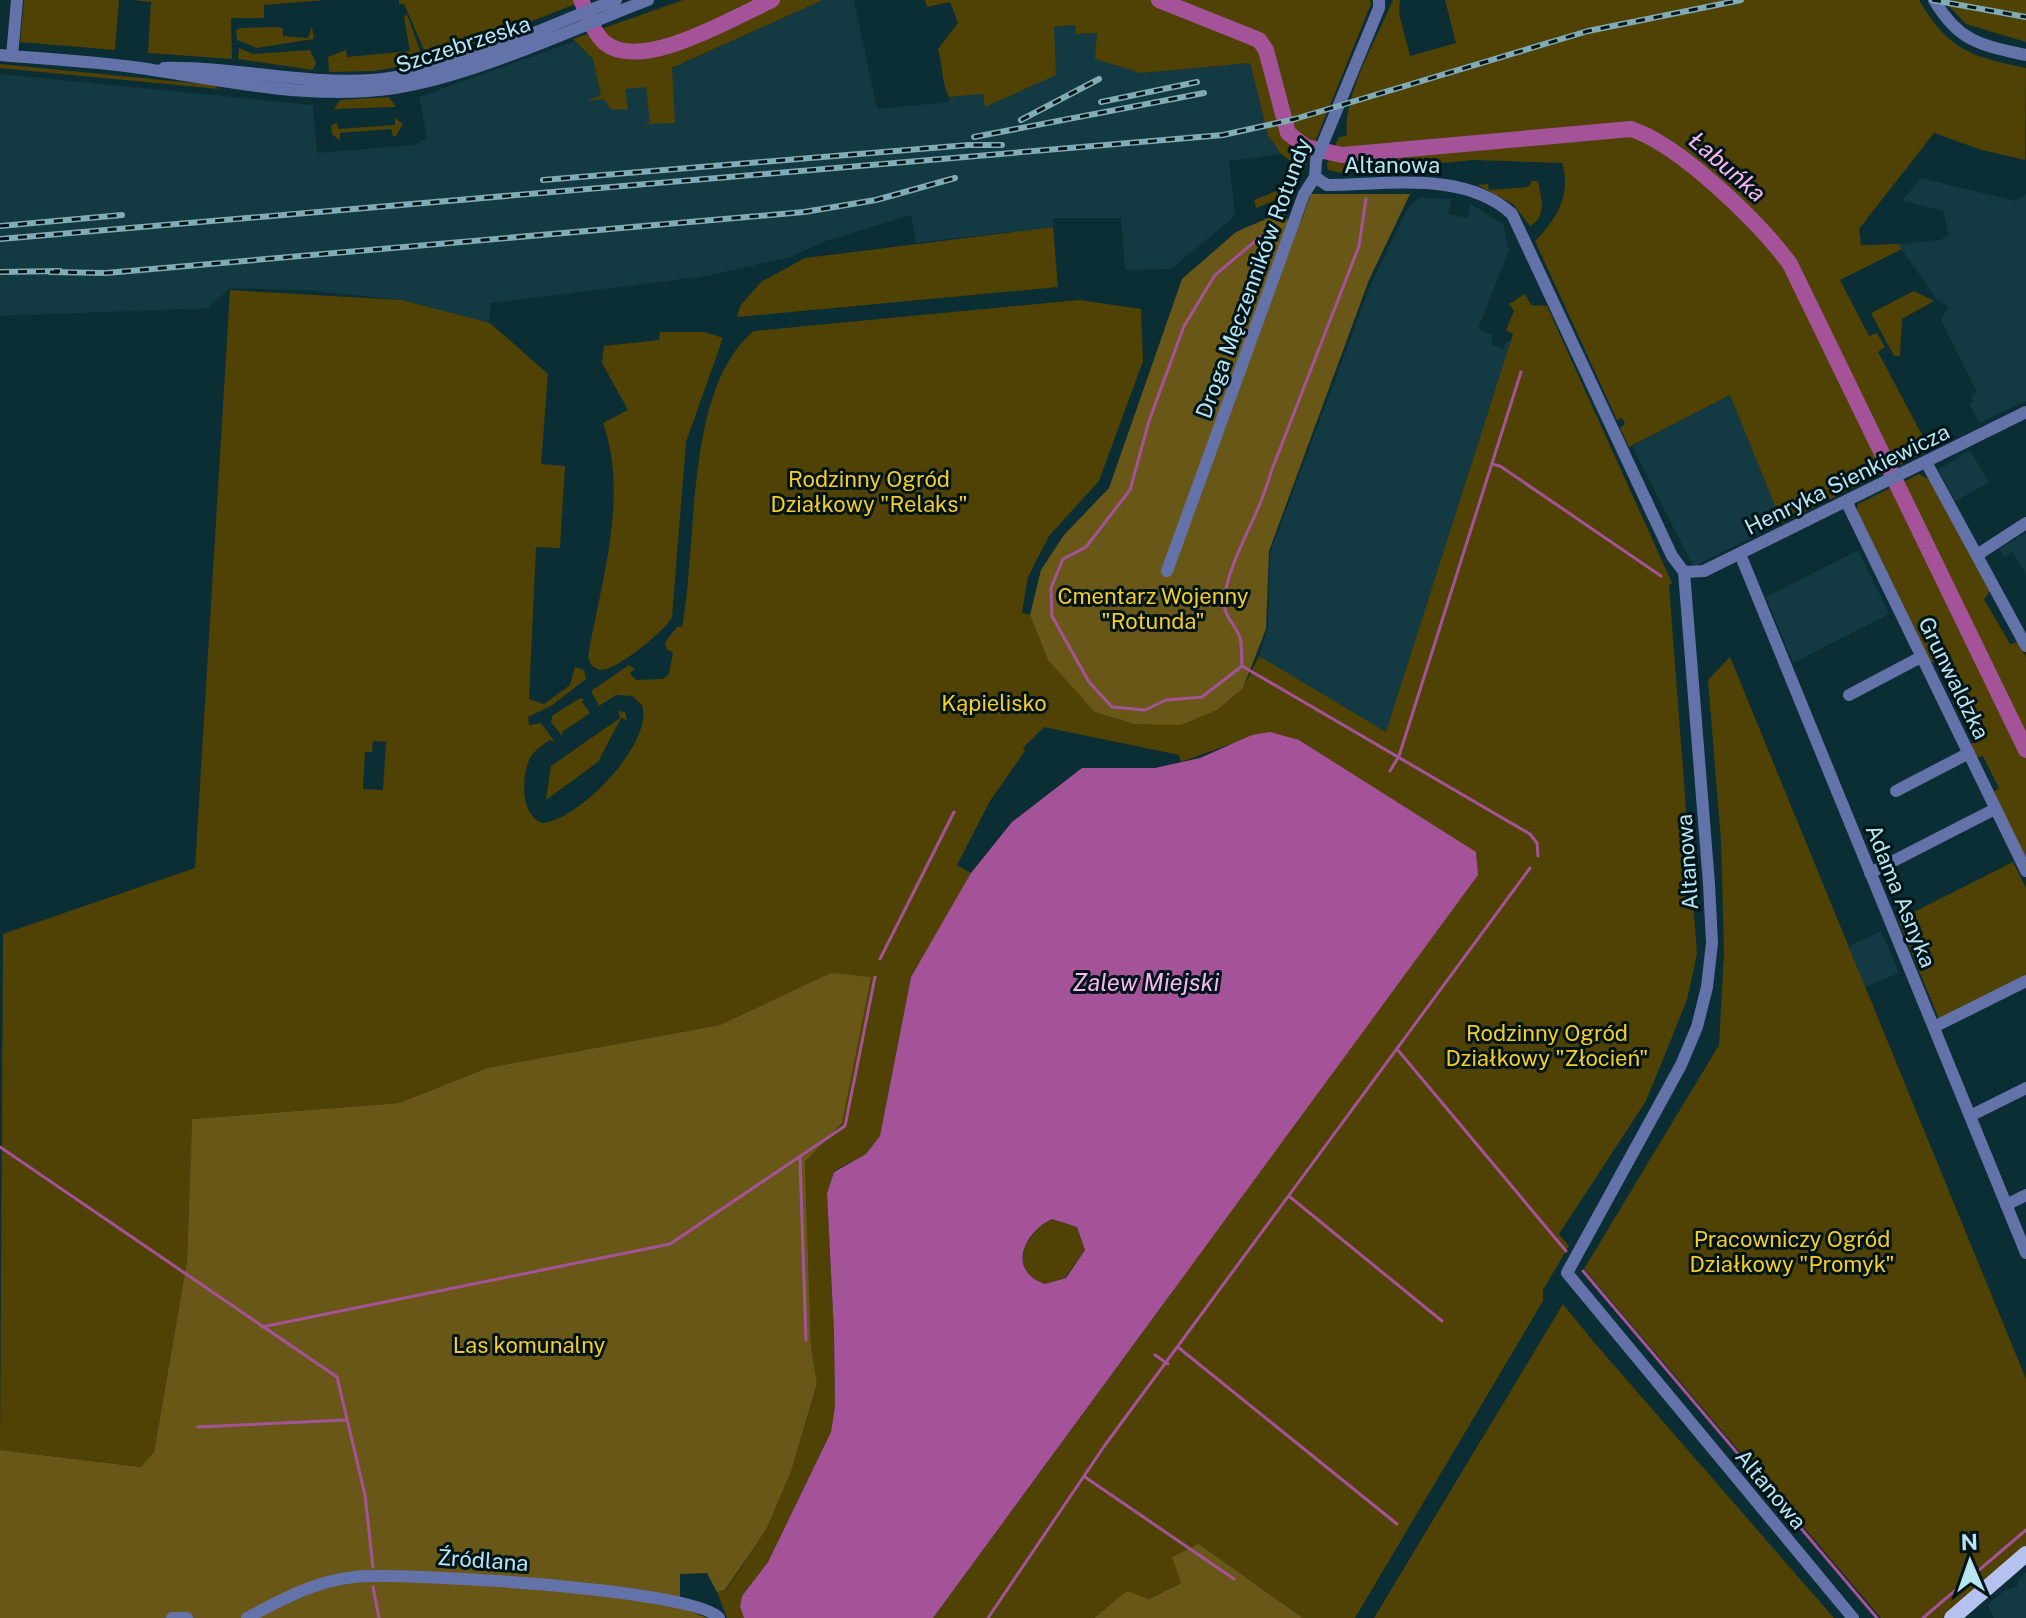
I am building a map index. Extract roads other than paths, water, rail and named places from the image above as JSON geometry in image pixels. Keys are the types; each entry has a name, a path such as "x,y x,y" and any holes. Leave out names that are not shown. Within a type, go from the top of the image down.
{"main road":[{"path":"1952,1618 2026,1554"}],"street":[{"path":"6,56 17,0"},
{"name":"Szczebrzeska","path":"6,56 331,80 381,79 443,66 566,25 614,5 648,0"},
{"name":"Droga Męczenników Rotundy","path":"1167,571 1284,257 1304,194 1315,177 1316,160 1379,8 1379,0"},
{"path":"1934,0 1950,24 1966,38 2026,55"},
{"name":"Altanowa","path":"1315,177 1327,185 1450,185 1477,193 1512,214 1672,556 1684,572 1709,884 1712,943 1708,978 1697,1027 1681,1065 1567,1273 1853,1618"},
{"name":"Henryka Sienkiewicza","path":"1684,572 1700,573 2026,412"},
{"path":"1926,462 2026,646"},
{"name":"Grunwaldzka","path":"1846,501 2026,871"},
{"path":"1977,555 2026,523"},
{"name":"Adama Asnyka","path":"1740,554 2026,1253"},
{"path":"1849,695 1921,657"},
{"path":"1896,791 1969,753"},
{"path":"1870,873 1995,809"},
{"path":"1934,1027 2026,981"},
{"path":"1970,1116 2026,1088"},
{"path":"2006,1205 2026,1195"},
{"name":"Źródlana","path":"247,1618 304,1589 352,1577 439,1576 661,1600 702,1607 719,1618"},
{"path":"172,1618 187,1618"}],"water":[{"name":"Zalew Miejski","path":"1270,732 1299,740 1476,852 1478,875 933,1618 744,1618 740,1607 742,1596 768,1562 831,1432 835,1406 834,1332 827,1193 834,1172 866,1154 880,1136 911,977 971,873 1012,822 1082,768 1155,768 1200,758 1252,735","holes":["1052,1219 1077,1227 1085,1250 1066,1278 1045,1284 1033,1278 1023,1261 1023,1252 1033,1233"]}],"waterway":[{"name":"Łabuńka","path":"581,0 594,29 605,43 621,50 641,51 688,39 772,0"},
{"name":"Łabuńka","path":"1159,0 1259,40 1266,50 1288,133 1306,147 1342,155 1631,129 1672,151 1717,187 1759,227 1790,264 2026,750"},
{"path":"1260,237 1215,275 1184,326 1149,421 1130,490 1086,547 1063,559 1051,588 1052,616 1089,682 1112,707 1145,710 1166,700 1202,697 1242,666 1240,638 1224,606 1227,585 1359,246 1366,199"},
{"path":"1390,771 1399,756 1521,372"},
{"path":"1492,464 1500,466 1661,576"},
{"path":"1242,666 1530,834 1537,843 1538,856"},
{"path":"880,959 954,812"},
{"path":"988,1618 1105,1445 1530,868"},
{"path":"262,1327 670,1244 845,1126 875,977"},
{"path":"1397,1049 1566,1251"},
{"path":"0,1147 337,1377 365,1495 373,1567"},
{"path":"800,1158 806,1340"},
{"path":"1290,1197 1442,1321"},
{"path":"1583,1271 1877,1618"},
{"path":"1179,1348 1397,1524"},
{"path":"1155,1355 1168,1364"},
{"path":"198,1427 346,1420"},
{"path":"1085,1477 1234,1579"},
{"path":"1923,1618 2026,1530"},
{"path":"373,1587 379,1618"}],"railway":[{"path":"0,239 1223,135 1295,119 1588,31 1741,0"},
{"path":"1932,0 2026,17"},
{"path":"1021,120 1099,79"},
{"path":"1101,102 1197,82"},
{"path":"974,137 1204,93"},
{"path":"543,180 968,145 1002,145"},
{"path":"50,272 106,273 804,212 876,200 955,178"},
{"path":"0,226 122,215"},
{"path":"0,272 60,271"}],"park label":[{"name":"Rodzinny Ogród Działkowy \"Relaks\"","path":"869,492"},
{"name":"Cmentarz Wojenny \"Rotunda\"","path":"1153,608"},
{"name":"Kąpielisko","path":"994,703"},
{"name":"Rodzinny Ogród Działkowy \"Złocień\"","path":"1547,1046"},
{"name":"Pracowniczy Ogród Działkowy \"Promyk\"","path":"1792,1252"},
{"name":"Las komunalny","path":"529,1345"}]}
